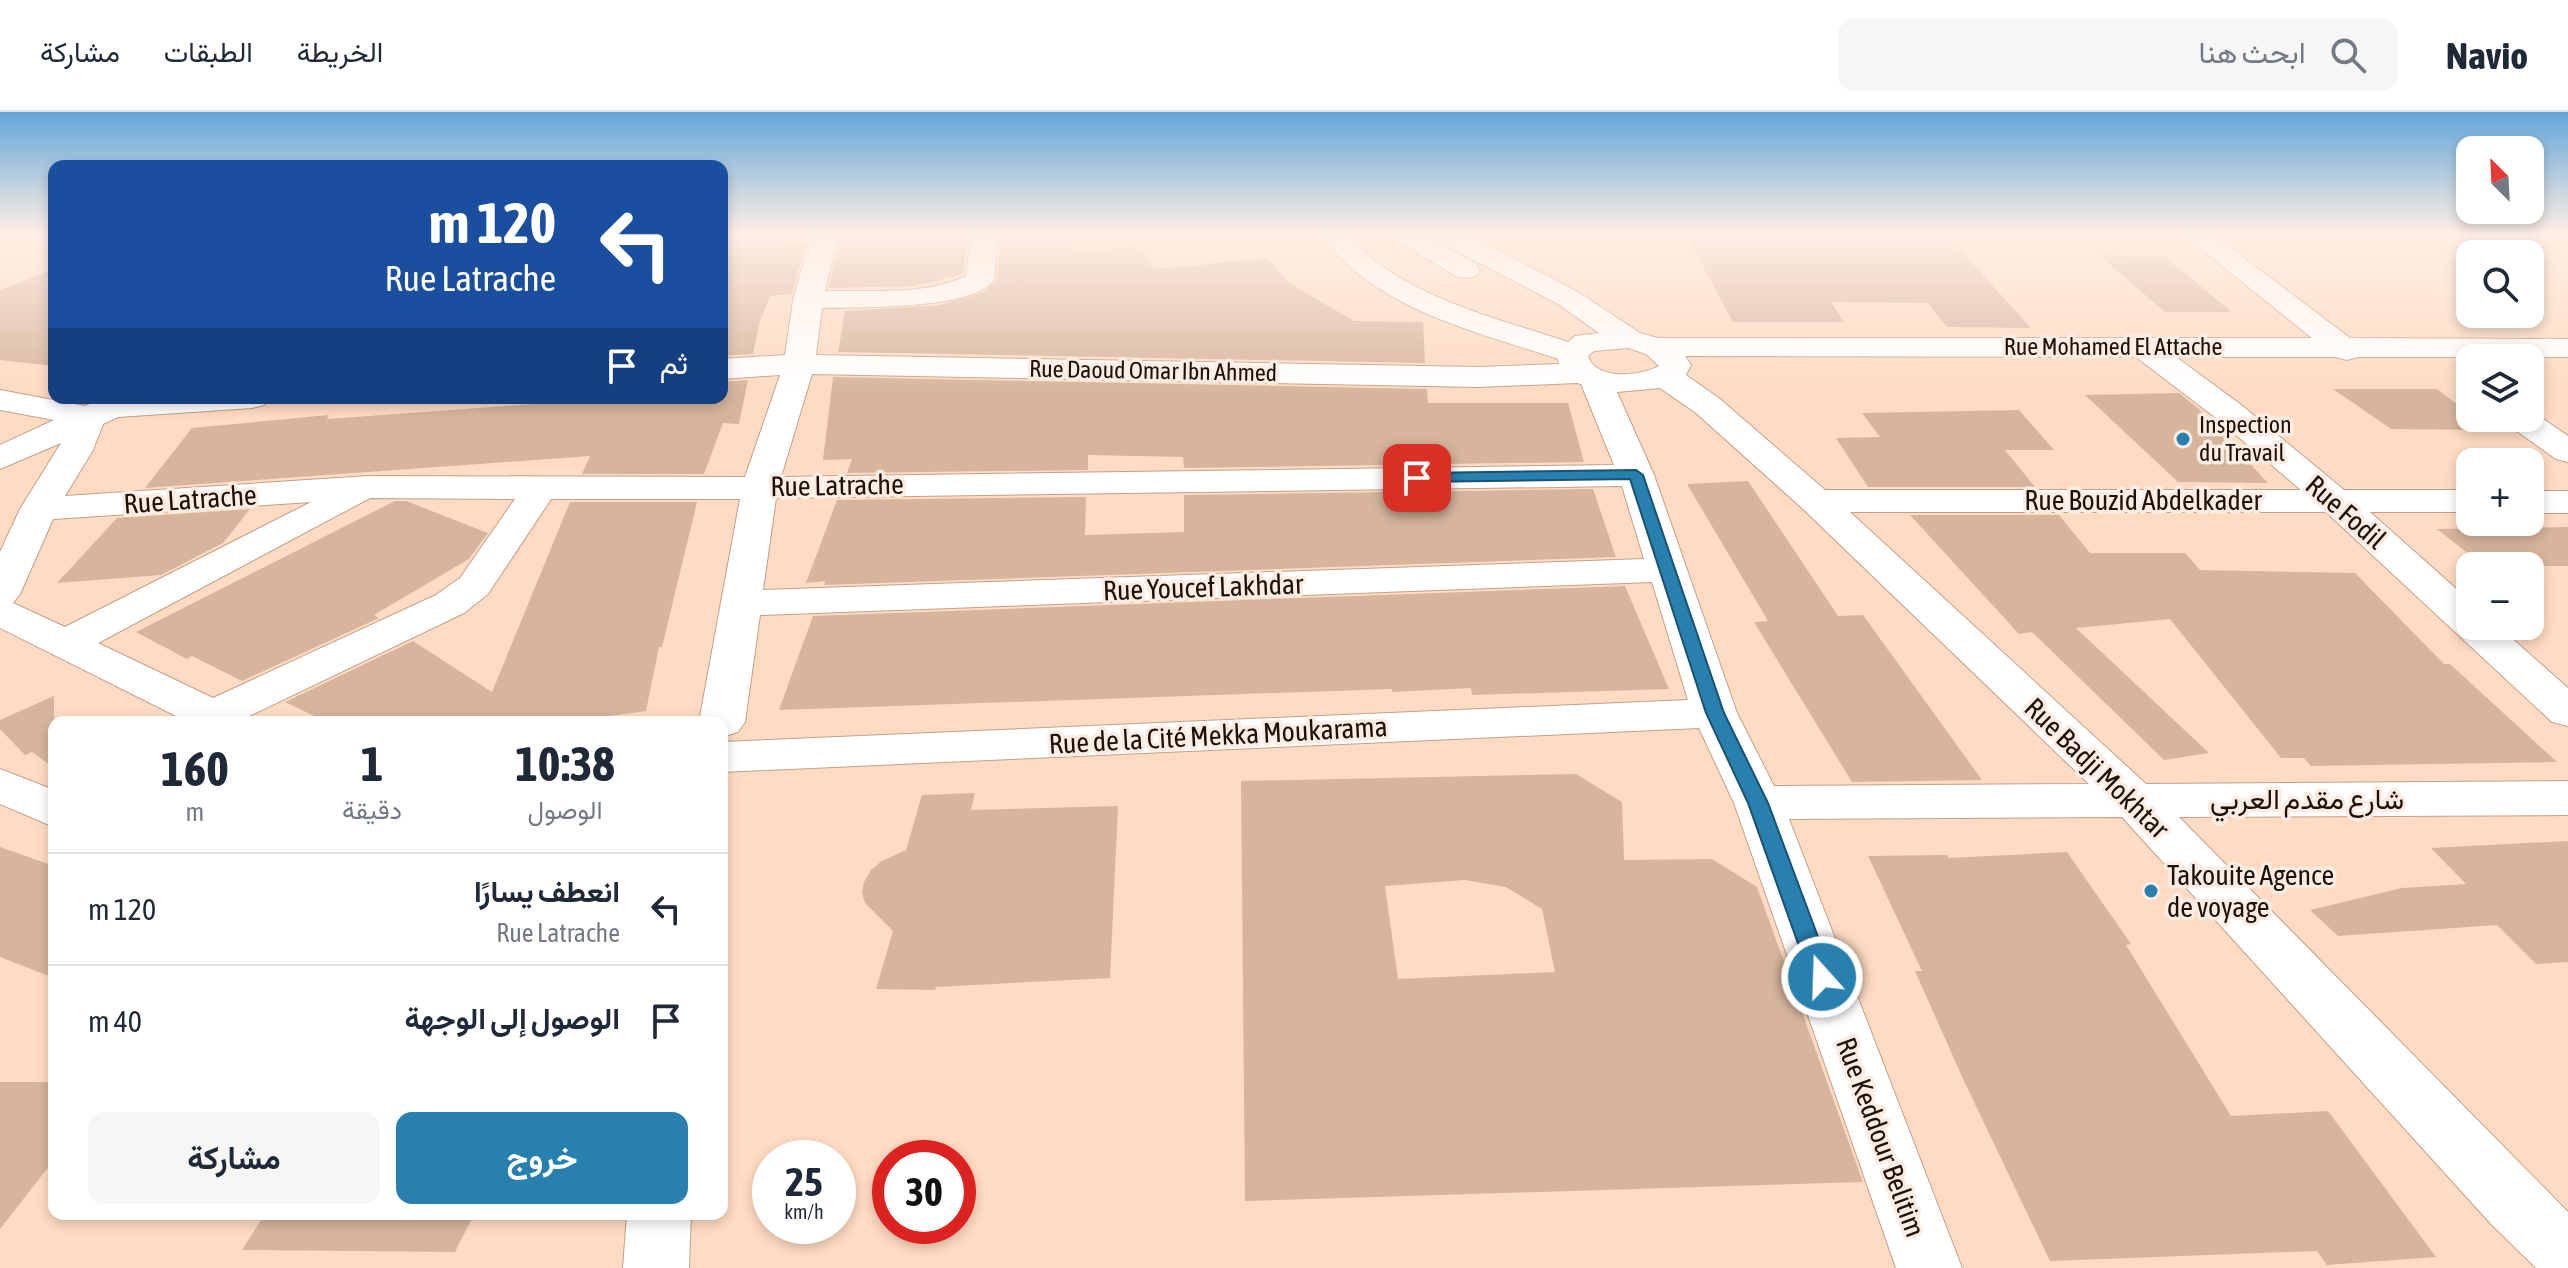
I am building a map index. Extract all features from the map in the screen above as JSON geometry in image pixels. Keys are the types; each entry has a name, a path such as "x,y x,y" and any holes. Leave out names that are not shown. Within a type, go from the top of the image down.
{"street":[{"path":"723,716 760,486 799,364 811,287"},
{"path":"808,300 924,295 970,287"},
{"path":"1398,287 1625,384 1656,382 1657,359 1599,340 1581,363"},
{"path":"1491,287 1531,311 1581,363"},
{"name":"Rue Badji Mokhtar","path":"1556,287 1657,359 1816,501 2134,800 2515,1205 2568,1255"},
{"path":"2264,287 2371,370"},
{"name":"Rue Mohamed El Attache","path":"1657,359 2142,347 2568,348"},
{"name":"Rue Fodil","path":"2142,347 2175,370 2334,499 2456,610"},
{"name":"Rue Mohamed El Attache","path":"1657,359 2175,370 2456,372"},
{"name":"Rue Daoud Omar Ibn Ahmed","path":"728,369 799,364 1478,377 1581,363"},
{"name":"Rue Keddour Belitim","path":"1581,363 1636,475 1665,570 1715,713 1758,803 1929,1268"},
{"path":"2544,371 2568,371"},
{"path":"0,400 48,403"},
{"path":"63,404 110,407 157,404"},
{"path":"0,458 110,407"},
{"path":"0,594 39,509 76,450 110,407"},
{"path":"2540,432 2568,452"},
{"name":"Rue Latrache","path":"39,509 368,487 672,489 1636,475"},
{"path":"65,644 368,487"},
{"path":"225,716 450,604 474,586 541,487"},
{"name":"Rue Bouzid Abdelkader","path":"1816,501 2456,501"},
{"path":"2544,502 2568,502"},
{"name":"Rue Youcef Lakhdar","path":"741,603 1665,570"},
{"path":"0,612 213,716"},
{"name":"Rue Fodil","path":"2489,640 2568,712"},
{"name":"Rue de la Cité Mekka Moukarama","path":"728,757 1715,713"},
{"path":"0,785 48,807"},
{"name":"شارع مقدم العربي","path":"1758,803 2568,798"},
{"path":"656,1268 659,1220"}],"building":[{"path":"8,287 48,287 48,365 0,360 0,290"},
{"path":"728,287 794,287 792,294 770,296 760,321 753,354 728,356"},
{"path":"989,287 1296,287 1354,321 1423,322 1425,363 838,352 845,311 940,305 984,292"},
{"path":"1714,287 1994,287 2031,328 1947,327 1928,303 1831,302 1844,322 1733,322"},
{"path":"2136,287 2201,287 2232,312 2165,312"},
{"path":"833,377 1427,389 1428,403 1568,403 1584,462 1184,468 1183,457 1088,455 1088,470 847,473 852,459 823,460"},
{"path":"748,380 739,424 723,423 704,474 582,474 590,456 145,488 192,428 329,415 327,419 535,404 728,404 728,382"},
{"path":"2333,389 2437,389 2456,403 2456,430 2391,429"},
{"name":"Inspection du Travail","path":"2179,393 2199,409 2268,483 2178,482 2085,395"},
{"path":"2019,410 2054,450 2005,450 2035,487 1868,487 1836,438 1880,437 1862,413"},
{"path":"1748,481 1838,616 1863,615 1982,780 1852,782 1754,622 1768,621 1687,484"},
{"path":"1593,489 1616,557 824,585 825,581 806,583 837,500 1086,497 1085,535 1184,532 1184,495"},
{"path":"395,501 406,501 488,533 469,559 374,615 379,618 242,681 192,656 187,659 136,632"},
{"path":"570,502 697,502 662,647 659,647 646,711 610,716 314,716 285,702 413,641 492,692"},
{"path":"250,509 223,543 161,575 57,583 117,518"},
{"path":"1910,515 2059,515 2090,553 2185,553 2200,570 2355,573 2444,664 2450,664 2557,762 2311,766 2304,758 2281,758 2170,619 2076,628 2209,753 2164,760 2032,632 2019,634"},
{"path":"2544,527 2568,527 2568,566 2544,566 2544,552 2466,552 2437,529 2456,529 2456,536 2544,536"},
{"path":"1625,586 1669,689 1472,695 1471,688 1392,692 1392,689 779,710 813,616"},
{"path":"54,696 54,716 48,716 48,764 32,752 25,755 0,729 0,720"},
{"path":"1576,774 1622,802 1624,860 1712,859 1757,887 1863,1182 1245,1201 1241,781","holes":["1465,880 1506,887 1542,909 1555,972 1398,979 1385,886"]},
{"path":"975,793 971,810 1118,806 1110,978 936,987 935,990 876,989 893,931 865,903 862,893 864,882 871,870 882,861 906,850 922,795"},
{"path":"2568,841 2568,962 2536,964 2497,925 2338,936 2310,910 2402,888 2466,884 2431,848"},
{"path":"0,847 48,864 48,976 0,957"},
{"path":"2067,852 2131,944 2126,945 2231,1116 2328,1111 2436,1257 2327,1265 2317,1251 2050,1261 1964,1081 1915,971 1922,971 1868,856 1947,855 1948,858"},
{"path":"0,1082 48,1082 48,1168 0,1229"},
{"path":"261,1220 471,1220 455,1252 242,1250"}],"place":[{"name":"Inspection du Travail","path":"2183,439"},
{"name":"Takouite Agence de voyage","path":"2151,891"}],"route":[{"path":"1417,478 1636,475 1665,570 1715,713 1758,803 1822,977"}]}
